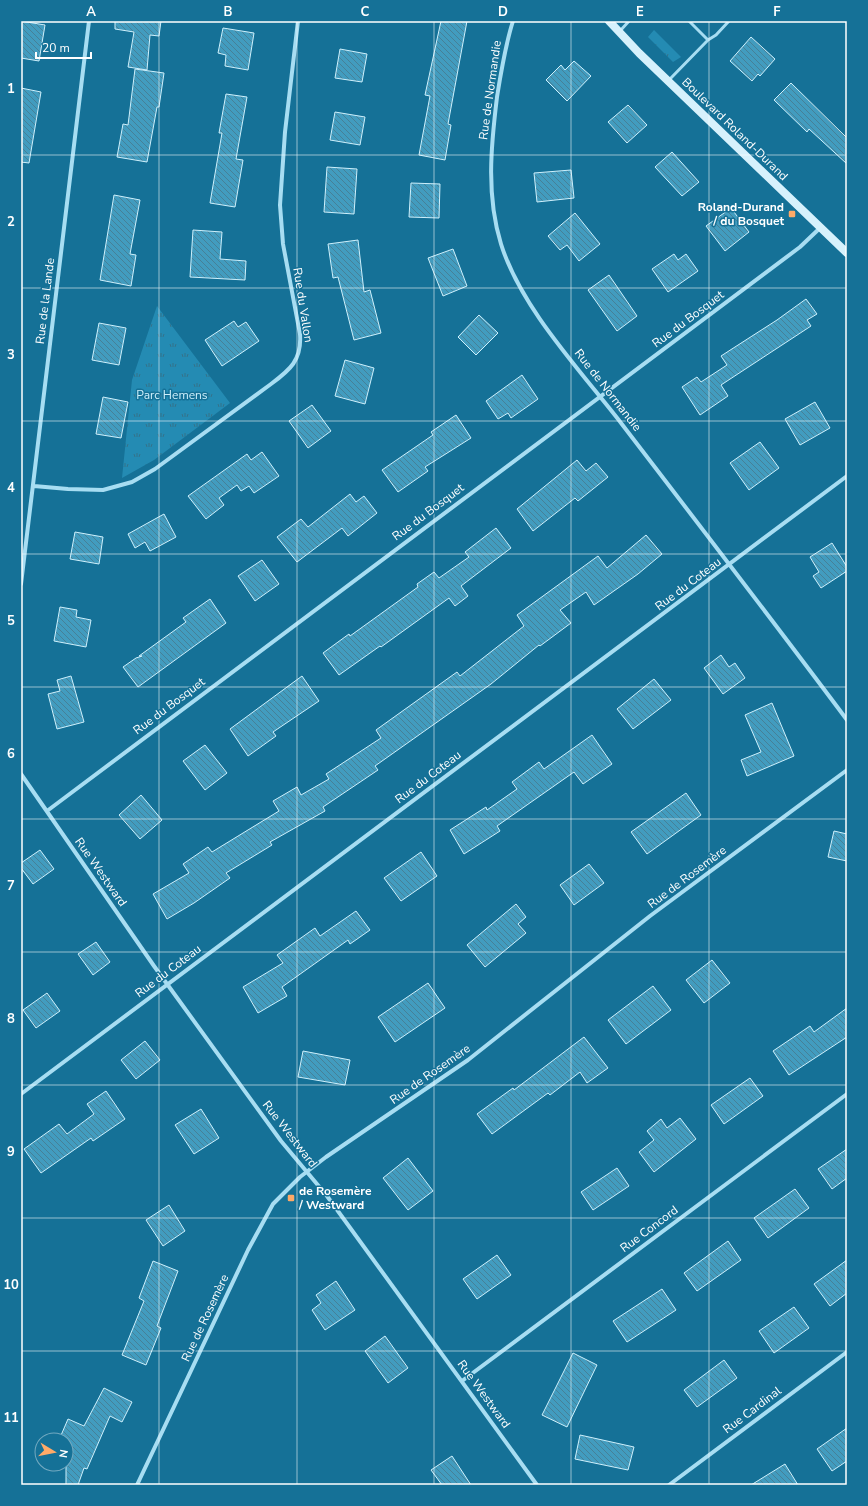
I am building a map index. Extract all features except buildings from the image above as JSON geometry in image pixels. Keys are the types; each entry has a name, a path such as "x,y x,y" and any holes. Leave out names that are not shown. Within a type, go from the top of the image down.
{"street":[{"name":"Rue de la Lande","path":"21,584 89,21"},
{"name":"Rue du Vallon","path":"34,486 103,490 132,482 155,469 282,376 297,358 301,348 300,334 281,231 280,192 288,94 298,21"},
{"name":"Rue de Normandie","path":"513,21 501,74 492,148 491,184 498,230 507,261 521,288 545,324 847,720"},
{"name":"Boulevard Roland-Durand","path":"608,21 668,81 847,253"},
{"name":"Rue du Bosquet","path":"47,811 800,247 820,228"},
{"name":"Rue du Coteau","path":"21,1094 847,476"},
{"name":"Rue de Rosemère","path":"138,1485 263,1220 280,1196 326,1157 468,1060 656,912 847,770"},
{"path":"21,774 47,811"},
{"name":"Rue Westward","path":"47,811 168,984 281,1141 350,1227 537,1485"},
{"name":"Rue Concord","path":"462,1381 847,1094"},
{"name":"Rue Cardinal","path":"669,1485 847,1352"}],"lane":[{"path":"618,32 629,21"},
{"path":"689,21 708,40"},
{"path":"668,81 729,21"}],"green space":[{"path":"654,30 681,57 673,62 648,37"},
{"name":"Parc Hemens","path":"157,306 230,403 154,460 122,478 132,380"}],"place":[{"name":"Roland-Durand / du Bosquet","path":"792,214"},
{"name":"de Rosemère / Westward","path":"291,1198"}]}
